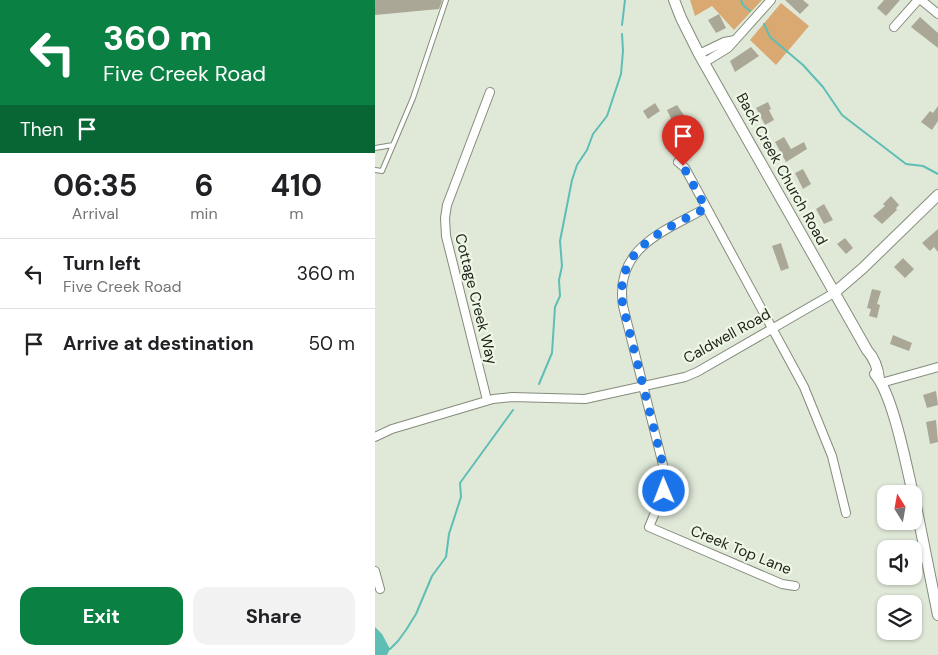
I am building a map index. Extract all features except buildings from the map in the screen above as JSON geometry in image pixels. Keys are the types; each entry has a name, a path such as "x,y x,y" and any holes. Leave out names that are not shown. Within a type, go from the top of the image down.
{"street":[{"name":"Back Creek Church Road","path":"674,0 681,18 702,58 867,350 866,358 880,381 888,400 910,485"},
{"path":"702,58 728,48 771,0"},
{"path":"894,27 920,0 938,14"},
{"name":"Cottage Creek Way","path":"487,400 446,236 445,224 447,205 490,92"},
{"path":"678,162 685,168 796,370 819,421 832,456 846,513"},
{"name":"Caldwell Road","path":"375,437 487,400 512,397 585,399 643,387 697,372 834,293 870,262 938,195"},
{"path":"643,387 622,299 625,273 634,255 648,241 706,208"},
{"path":"880,381 938,367"},
{"name":"Creek Top Lane","path":"643,387 666,477 664,491 649,527 781,584 795,586"},
{"name":"Back Creek Church Road","path":"920,530 938,614"},
{"path":"375,571 380,589"}],"lane":[{"path":"375,170 382,171 413,98 447,0"},
{"path":"375,148 393,145"}],"shaded area":[{"path":"690,0 762,0 734,30 712,6 695,16"},
{"path":"781,3 809,26 776,65 750,40"}],"water":[{"path":"375,627 382,634 390,649 387,655 375,655"}],"waterway":[{"path":"622,25 625,0"},
{"path":"741,0 743,5 750,11"},
{"path":"764,24 770,37 803,65 823,87 842,115 906,164 923,166 938,174"},
{"path":"539,384 552,353 555,307 560,296 559,280 562,266 560,241 572,180 577,165 587,150 593,134 607,116 621,74 622,34"},
{"path":"390,649 398,641 416,614 432,576 446,557 449,534 461,497 460,483 513,410"}],"route":[{"path":"664,491 665,473 621,292 627,266 643,245 653,237 706,208 683,166"}]}
